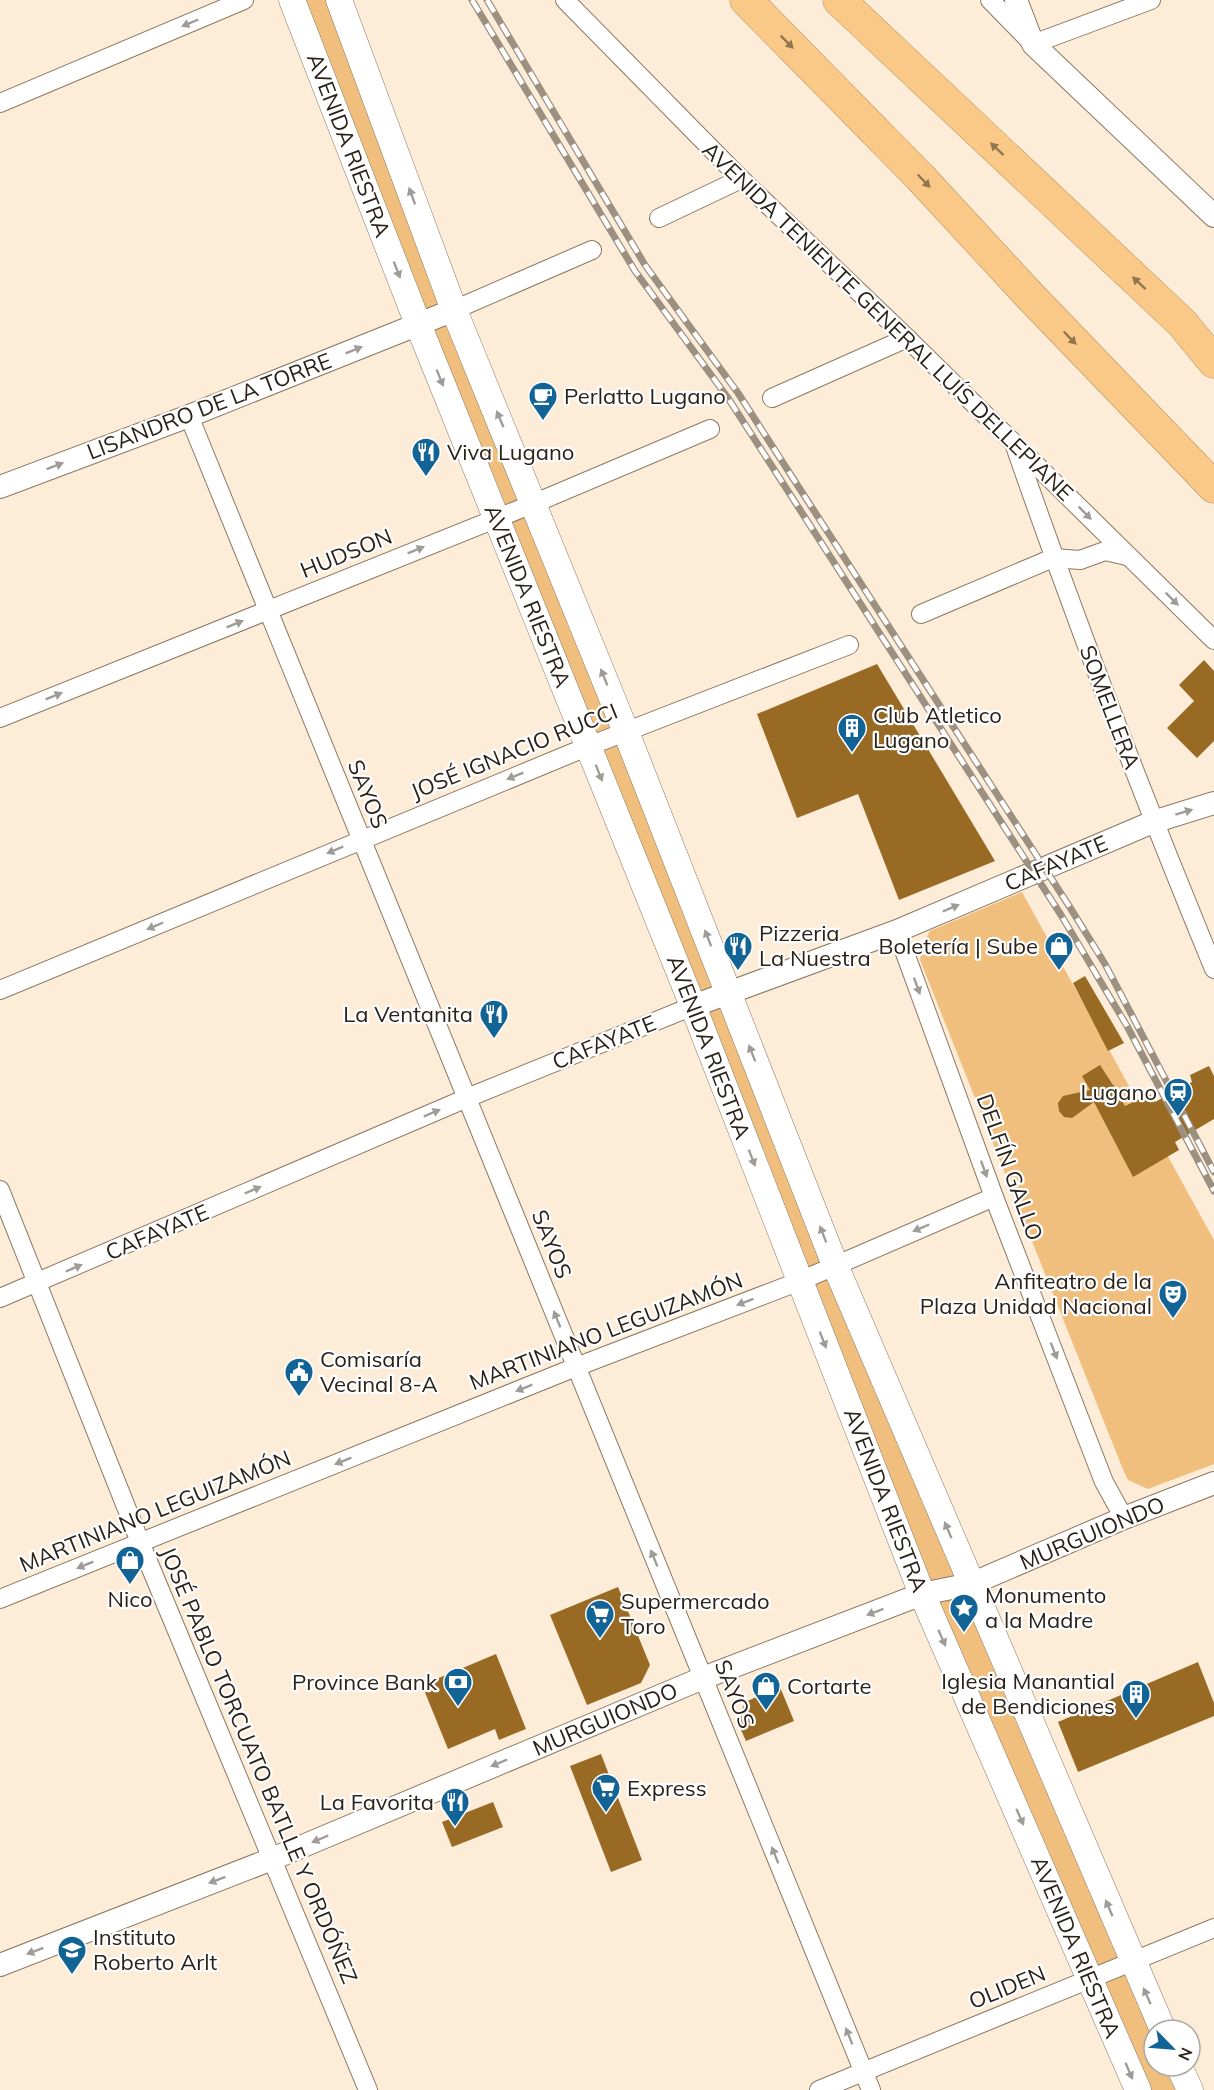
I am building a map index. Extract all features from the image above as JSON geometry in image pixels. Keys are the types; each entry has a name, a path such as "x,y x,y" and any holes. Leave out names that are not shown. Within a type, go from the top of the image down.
{"highway":[{"path":"746,0 928,185 1030,296 1214,487"},
{"path":"838,0 1182,323 1214,362"}],"main road":[{"name":"AVENIDA RIESTRA","path":"292,0 418,324 693,1006 922,1594 1137,2090"},
{"name":"AVENIDA RIESTRA","path":"339,0 454,310 535,503 835,1265 1158,2018"}],"street":[{"path":"0,103 244,0"},
{"name":"AVENIDA TENIENTE GENERAL LUÍS DELLEPIANE","path":"565,0 741,179 908,338 1214,640"},
{"path":"990,0 1033,44 1214,216"},
{"path":"1016,0 1033,44"},
{"path":"1033,44 1151,0"},
{"path":"659,218 741,179"},
{"path":"454,310 592,250"},
{"name":"LISANDRO DE LA TORRE","path":"0,487 189,416 454,310"},
{"path":"772,398 908,338"},
{"name":"SAYOS","path":"189,416 871,2090"},
{"name":"HUDSON","path":"0,718 535,503 710,429"},
{"name":"SOMELLERA","path":"1013,442 1053,558 1153,822 1214,969"},
{"path":"921,614 1053,558 1080,560 1105,550 1118,552 1131,558"},
{"name":"JOSÉ IGNACIO RUCCI","path":"0,990 589,746 849,645"},
{"name":"CAFAYATE","path":"0,1298 467,1098 693,1006 897,931 1153,822 1214,803"},
{"name":"DELFÍN GALLO","path":"897,931 994,1197 1104,1482 1124,1518"},
{"name":"JOSÉ PABLO TORCUATO BATLLE Y ORDÓÑEZ","path":"0,1190 39,1283 140,1542 368,2090"},
{"name":"MARTINIANO LEGUIZAMÓN","path":"0,1599 576,1367 800,1281 994,1197"},
{"name":"MURGUIONDO","path":"0,1965 272,1859 703,1677 922,1594 971,1584 1124,1518 1214,1483"},
{"name":"OLIDEN","path":"819,2090 1214,1928"}],"shaded area":[{"path":"292,0 339,0 1149,2018 1142,2018 1142,2078 1184,2078 1190,2090 1138,2090 1090,1979"},
{"path":"1022,892 1214,1240 1214,1464 1148,1489 1128,1480 1124,1472 920,960 923,943 930,931"}],"building":[{"path":"1204,660 1214,671 1214,741 1197,758 1167,728 1194,701 1179,685"},
{"name":"Club Atletico Lugano","path":"877,664 995,861 899,900 858,794 797,818 757,714"},
{"path":"1085,976 1124,1043 1108,1051 1073,983"},
{"path":"1100,1065 1115,1085 1113,1086 1125,1106 1150,1094 1155,1102 1192,1082 1190,1075 1209,1066 1214,1076 1214,1119 1175,1142 1179,1150 1133,1177 1094,1102 1072,1118 1064,1117 1059,1111 1058,1103 1063,1096 1090,1090 1082,1076"},
{"name":"Supermercado Toro","path":"618,1587 650,1665 641,1683 587,1705 550,1615"},
{"path":"496,1654 526,1729 499,1740 495,1729 448,1749 422,1685"},
{"name":"Iglesia Manantial de Bendiciones","path":"1198,1662 1214,1703 1214,1716 1078,1772 1058,1722"},
{"name":"Cortarte","path":"780,1687 794,1721 746,1741 737,1721 745,1702"},
{"name":"Express","path":"601,1754 642,1860 611,1872 570,1766"},
{"path":"493,1802 503,1827 452,1847 442,1822"}],"railway":[{"path":"472,0 635,271 728,398 1061,915 1127,1026 1214,1191"},
{"path":"487,0 645,265 738,393 1071,909 1105,964 1214,1172"}],"place":[{"name":"Perlatto Lugano","path":"543,422"},
{"name":"Viva Lugano","path":"426,478"},
{"name":"Club Atletico Lugano","path":"852,754"},
{"name":"Pizzeria La Nuestra","path":"738,972"},
{"name":"Boletería | Sube","path":"1059,972"},
{"name":"La Ventanita","path":"494,1040"},
{"name":"Lugano","path":"1178,1118"},
{"name":"Anfiteatro de la Plaza Unidad Nacional","path":"1173,1320"},
{"name":"Comisaría Vecinal 8-A","path":"299,1398"},
{"name":"Nico","path":"130,1586"},
{"name":"Monumento a la Madre","path":"964,1634"},
{"name":"Supermercado Toro","path":"600,1640"},
{"name":"Province Bank","path":"458,1708"},
{"name":"Cortarte","path":"766,1712"},
{"name":"Iglesia Manantial de Bendiciones","path":"1136,1720"},
{"name":"Express","path":"606,1814"},
{"name":"La Favorita","path":"455,1828"},
{"name":"Instituto Roberto Arlt","path":"72,1976"}]}
